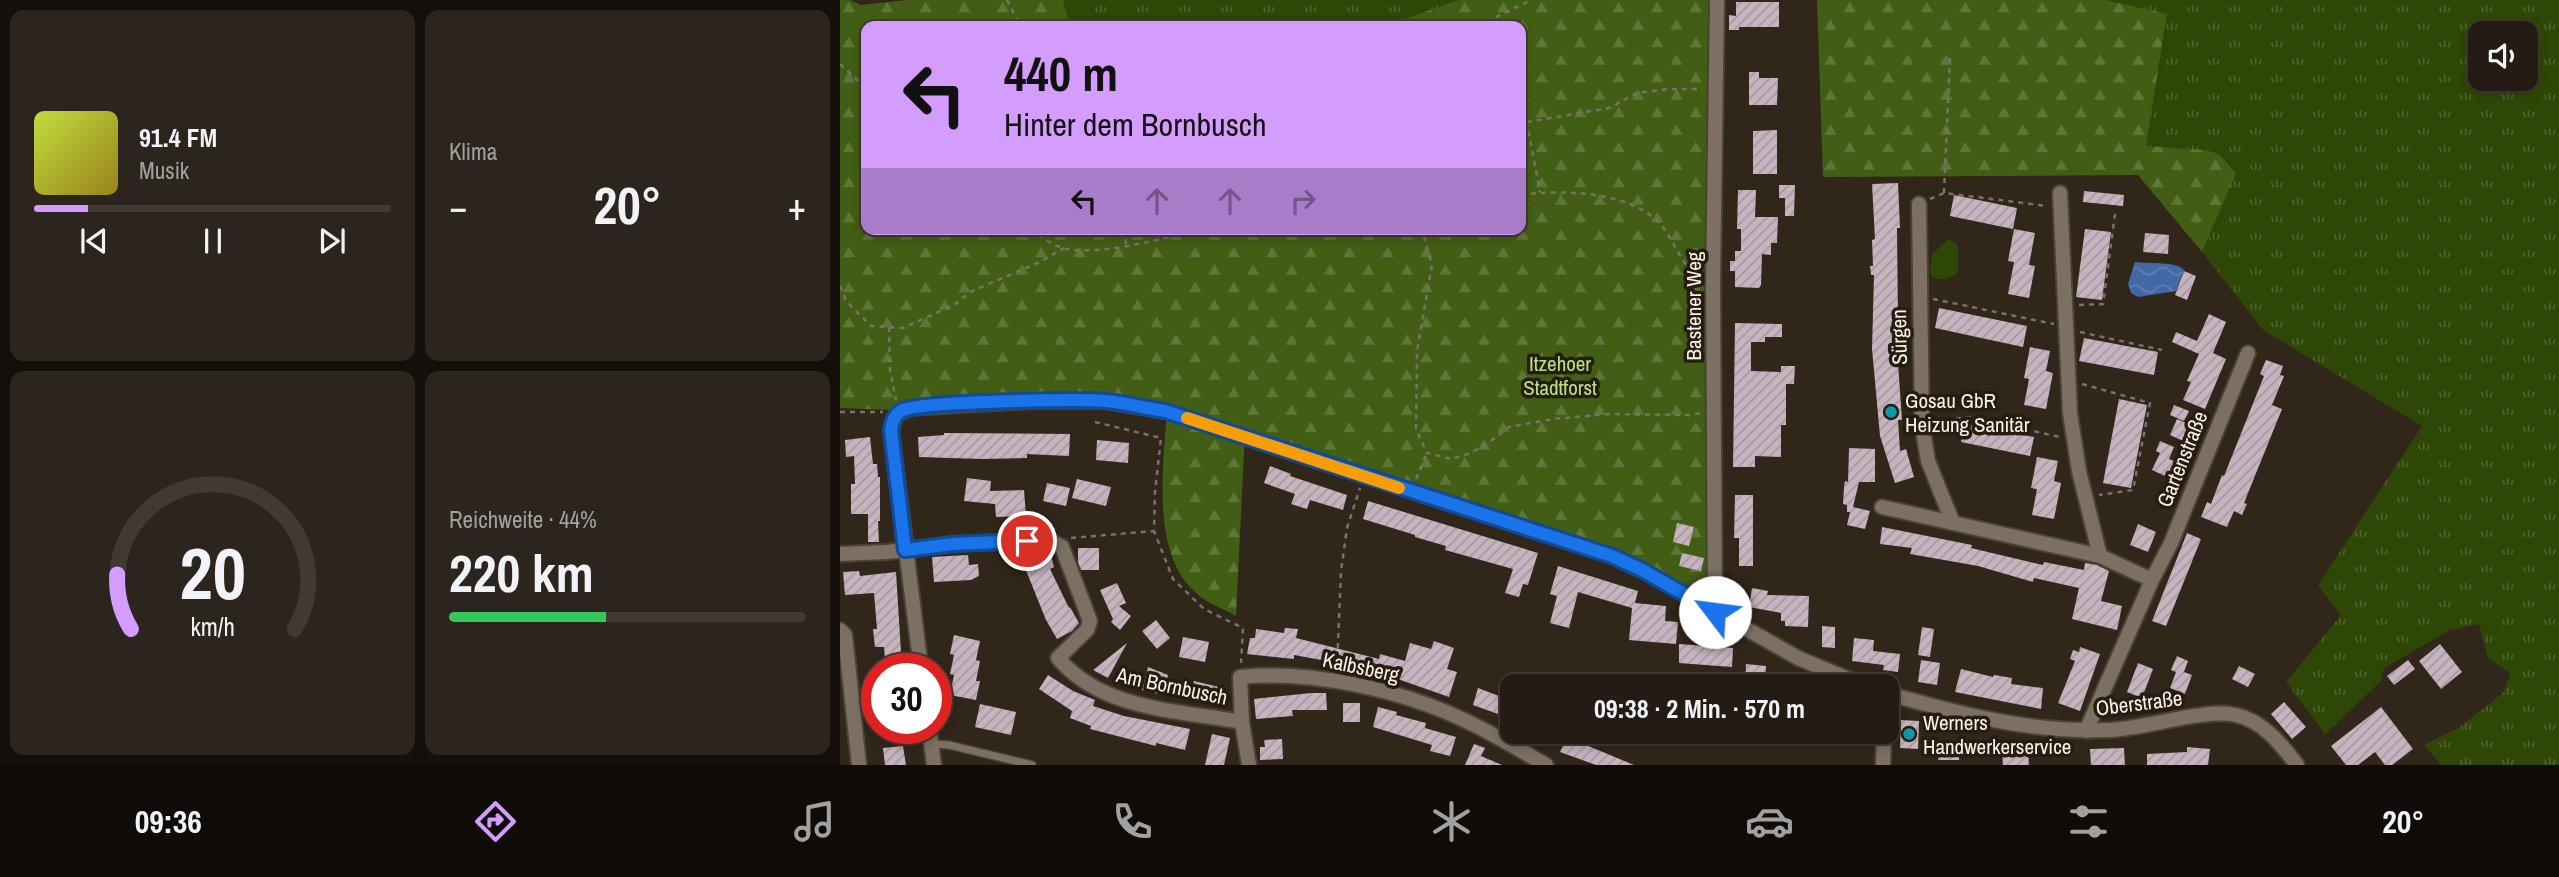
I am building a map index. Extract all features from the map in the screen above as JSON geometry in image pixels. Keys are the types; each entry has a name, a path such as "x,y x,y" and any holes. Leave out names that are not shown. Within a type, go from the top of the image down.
{"street":[{"name":"Bastener Weg","path":"1715,612 1713,283 1717,0"},
{"path":"2061,200 2073,440 2100,556"},
{"name":"Sürgen","path":"1919,204 1922,422 1928,461 1953,523"},
{"name":"Gartenstraße","path":"2152,580 2171,544 2248,353"},
{"path":"919,653 905,550 895,419 910,408 945,405 1105,401 1165,411 1233,431 1410,492 1612,556 1644,571 1798,658 1836,674"},
{"path":"1882,507 2100,556 2152,580 2086,731"},
{"path":"840,554 887,552 953,544 1049,540"},
{"name":"Am Bornbusch","path":"1049,540 1062,547 1090,621 1087,629 1058,658 1076,677 1112,697 1135,704 1242,722"},
{"path":"840,630 845,635 859,765"},
{"name":"Kalbsberg","path":"1240,677 1279,675 1337,681 1405,698 1465,720 1546,765"},
{"path":"1240,677 1242,722 1249,765"},
{"name":"Oberstraße","path":"1899,697 1994,721 2086,731 2130,729 2205,716 2234,715 2263,728 2297,765"},
{"path":"931,744 934,765"},
{"path":"1883,765 1884,744"}],"lane":[{"path":"931,744 956,747 1032,765"}],"path":[{"path":"1007,0 1018,21"},
{"path":"1491,20 1531,0"},
{"path":"1944,192 1950,57"},
{"path":"840,64 861,83"},
{"path":"1527,122 1609,108 1637,93 1668,89 1709,89 1717,84"},
{"path":"1526,117 1540,192"},
{"path":"1526,194 1540,192 1596,195 1637,208 1663,228 1682,260 1697,277 1706,283 1713,283"},
{"path":"1919,204 1944,192 2061,200"},
{"path":"2065,306 2103,304 2115,214"},
{"path":"1041,235 1064,248 1094,249 1180,235"},
{"path":"1125,235 1126,245"},
{"path":"1410,492 1427,453 1416,429 1417,351 1432,265 1424,235"},
{"path":"840,286 846,301 870,326 903,328 954,305 970,292 1040,262 1064,248"},
{"path":"1920,296 2162,350"},
{"path":"840,412 895,419 889,327"},
{"path":"2069,380 2150,403 2133,490 2085,496"},
{"path":"1427,453 1451,459 1460,457 1487,444 1509,427 1553,419 1609,414 1689,415 1714,410"},
{"path":"1922,422 1969,417 2073,440"},
{"path":"1095,422 1161,438 1154,531 1173,579 1204,609 1243,628 1240,677"},
{"path":"1337,681 1341,571 1347,528 1364,476"},
{"path":"1049,540 1154,531"}],"green space":[{"name":"Itzehoer Stadtforst","path":"840,0 850,0 861,5 907,0 1063,0 1069,21 861,21 861,235 1526,235 1526,21 1398,21 1459,0 1711,0 1713,602 1635,557 1245,432 1236,616 1198,595 1180,574 1171,553 1165,530 1163,505 1167,408 1105,397 907,399 893,410 840,408"},
{"path":"1063,0 1459,0 1398,21 1069,21"},
{"path":"1817,0 2106,0 2167,14 2146,146 2206,150 2219,154 2236,173 2202,252 2138,175 1823,177"},
{"path":"2106,0 2559,0 2559,765 2441,765 2424,745 2460,727 2504,692 2510,673 2488,658 2479,624 2450,630 2384,668 2381,681 2325,734 2286,682 2341,615 2318,585 2422,426 2263,330 2202,252 2236,172 2219,154 2206,150 2146,146 2167,14"},
{"path":"1949,239 1958,245 1958,273 1940,279 1930,274 1932,254"}],"water":[{"path":"2135,262 2180,267 2184,270 2176,291 2138,297 2131,293 2128,284"}],"building":[{"path":"1736,2 1779,2 1779,27 1739,27 1739,30 1729,30 1729,15 1736,16"},
{"path":"1749,72 1759,72 1759,78 1778,78 1777,105 1749,105"},
{"path":"1777,130 1777,174 1753,174 1753,131"},
{"path":"1898,183 1900,228 1897,228 1896,335 1902,420 1898,420 1900,451 1906,449 1914,477 1895,483 1880,436 1872,349 1874,275 1871,275 1870,266 1873,266 1872,240 1875,239 1872,184"},
{"path":"1779,185 1795,185 1794,216 1785,216 1785,198 1779,198"},
{"path":"1738,190 1756,190 1755,217 1778,217 1777,243 1771,243 1771,255 1762,254 1759,288 1735,287 1735,271 1730,271 1730,261 1735,261 1735,251 1741,251 1741,229 1737,229"},
{"path":"2084,191 2124,195 2123,206 2083,202"},
{"path":"1954,195 2017,208 2013,229 1950,216"},
{"path":"2014,229 2035,233 2029,265 2035,266 2029,298 2008,294 2014,262 2008,261"},
{"path":"2085,229 2111,232 2102,300 2076,297"},
{"path":"2145,233 2169,235 2168,254 2143,252"},
{"path":"2184,271 2196,276 2187,300 2175,295"},
{"path":"1939,308 2027,326 2023,347 1935,328"},
{"path":"2209,314 2226,322 2213,353 2226,359 2205,409 2183,400 2191,382 2187,381 2199,354 2172,342 2176,332 2197,341"},
{"path":"1735,323 1782,324 1782,337 1765,337 1765,342 1751,342 1751,371 1781,372 1781,366 1795,366 1794,384 1786,384 1786,425 1781,425 1781,457 1755,456 1755,467 1733,467"},
{"path":"2084,338 2158,352 2154,375 2079,361"},
{"path":"2030,347 2050,351 2046,371 2053,373 2046,409 2024,405 2029,379 2024,378"},
{"path":"2266,360 2283,366 2280,375 2284,376 2272,405 2282,409 2244,503 2247,504 2242,515 2234,511 2227,527 2201,517 2207,502 2211,504 2222,475 2224,476 2264,376 2260,374"},
{"path":"2119,399 2147,405 2131,488 2103,483"},
{"path":"2174,405 2189,411 2184,421 2170,415"},
{"path":"2177,419 2199,428 2192,445 2170,435"},
{"path":"1965,424 2034,437 2030,456 1961,442"},
{"path":"944,433 1070,434 1069,456 1027,454 1027,458 982,459 919,457 918,437"},
{"path":"870,437 873,464 877,464 880,477 879,542 868,542 868,514 851,514 851,484 855,484 854,456 846,457 845,440"},
{"path":"1097,440 1129,443 1128,463 1096,460"},
{"path":"2160,441 2174,447 2169,459 2181,464 2174,480 2152,470 2160,453 2156,451"},
{"path":"1849,448 1875,449 1875,482 1859,482 1853,507 1870,511 1865,529 1847,525 1850,512 1847,512 1847,505 1843,504 1845,481 1848,482"},
{"path":"2037,457 2058,461 2054,481 2061,483 2054,519 2032,515 2037,489 2031,488"},
{"path":"1270,466 1291,474 1290,476 1347,495 1343,510 1310,500 1307,509 1291,504 1295,494 1264,483"},
{"path":"967,478 991,481 990,491 1024,490 1026,516 996,517 995,504 964,501"},
{"path":"1077,479 1111,487 1106,506 1072,498"},
{"path":"1047,483 1070,488 1066,506 1043,501"},
{"path":"1735,495 1753,495 1753,566 1739,566 1739,538 1734,538"},
{"path":"1368,501 1538,553 1528,585 1523,584 1519,597 1505,593 1513,569 1445,550 1446,546 1363,519"},
{"path":"1677,523 1694,527 1689,546 1673,542"},
{"path":"2138,524 2156,532 2148,552 2130,545"},
{"path":"1882,527 1972,545 1971,548 2043,565 2044,562 2084,570 2085,563 2097,565 2109,571 2101,601 2122,606 2117,630 2072,619 2079,588 2034,578 2033,582 1978,566 1910,554 1912,548 1880,544"},
{"path":"2187,533 2201,539 2166,626 2152,621"},
{"path":"1078,548 1099,548 1099,570 1081,570"},
{"path":"1050,551 1054,567 1050,569 1079,623 1072,631 1057,639 1046,620 1023,563 1029,563 1032,552"},
{"path":"1682,553 1704,558 1701,571 1679,566"},
{"path":"968,555 969,565 978,564 979,576 971,580 934,582 932,557"},
{"path":"1558,566 1638,591 1635,603 1666,606 1665,621 1678,622 1676,644 1629,640 1632,608 1578,592 1569,628 1550,623 1557,596 1550,594"},
{"path":"859,571 860,576 896,572 901,653 885,653 884,647 875,647 873,629 877,629 874,593 845,595 843,572"},
{"path":"1117,583 1126,603 1119,606 1131,616 1120,630 1111,622 1113,619 1100,590"},
{"path":"1752,588 1768,591 1767,595 1809,596 1808,627 1785,626 1785,621 1781,621 1781,613 1749,607"},
{"path":"1156,620 1170,638 1157,649 1142,631"},
{"path":"1822,626 1835,627 1835,648 1822,647"},
{"path":"1922,627 1934,629 1930,657 1918,655"},
{"path":"1285,628 1298,629 1296,638 1379,659 1380,654 1405,661 1410,643 1431,649 1434,641 1454,648 1447,669 1457,672 1449,697 1392,677 1327,661 1294,655 1294,659 1247,654 1250,638 1255,638 1256,629 1284,633"},
{"path":"954,635 980,641 976,681 980,681 976,700 952,695 954,655 950,653"},
{"path":"1183,637 1209,642 1205,662 1179,657"},
{"path":"1854,638 1874,640 1873,651 1900,654 1898,672 1883,670 1884,665 1852,661"},
{"path":"1127,643 1108,678 1093,670"},
{"path":"1679,644 1733,648 1732,667 1679,663"},
{"path":"2440,644 2462,672 2441,689 2419,661"},
{"path":"2080,647 2100,654 2080,711 2058,703 2075,661 2070,659 2073,650 2079,652"},
{"path":"2177,656 2188,661 2184,672 2192,675 2185,694 2170,688 2176,672 2171,670"},
{"path":"1921,660 1940,663 1937,685 1918,682"},
{"path":"2408,660 2415,669 2394,685 2387,676"},
{"path":"2138,663 2153,669 2142,698 2127,692"},
{"path":"1746,664 1766,666 1766,674 1746,674"},
{"path":"2239,666 2255,674 2248,687 2232,679"},
{"path":"1148,667 1168,675 1163,695 1142,690"},
{"path":"1961,669 1993,677 2012,678 2011,684 2043,688 2041,709 1955,692"},
{"path":"1048,675 1073,691 1095,700 1093,706 1124,716 1190,729 1185,750 1156,743 1156,746 1090,729 1091,726 1070,718 1072,711 1039,689"},
{"path":"1194,681 1223,688 1219,705 1190,698"},
{"path":"1478,688 1500,696 1500,715 1473,705"},
{"path":"1326,693 1327,710 1292,710 1293,716 1256,719 1254,699"},
{"path":"2284,702 2306,727 2292,739 2271,714"},
{"path":"1343,703 1360,703 1360,722 1343,722"},
{"path":"980,704 1016,712 1011,735 975,727"},
{"path":"1378,707 1426,723 1425,728 1456,737 1450,756 1430,751 1432,745 1373,727"},
{"path":"2381,707 2413,749 2392,765 2385,765 2375,752 2358,765 2346,765 2331,746"},
{"name":"Werners Handwerkerservice","path":"1901,720 1919,721 1918,749 1900,748"},
{"path":"1212,734 1230,738 1224,765 1205,765"},
{"path":"1282,739 1283,759 1260,760 1260,747 1265,747 1264,740"},
{"path":"1474,744 1485,748 1481,756 1502,765 1465,765"},
{"path":"1564,744 1586,744 1634,765 1596,765 1560,752"},
{"path":"903,746 906,765 885,765 883,748"},
{"path":"1941,747 1960,748 1959,760 1938,760"},
{"path":"2187,747 2210,749 2208,765 2147,765 2147,754 2187,752"},
{"path":"2124,748 2125,765 2091,765 2090,749"},
{"path":"2002,752 2028,752 2029,765 2003,765"}],"slow traffic":[{"path":"1187,418 1399,488"}],"place":[{"name":"Gosau GbR Heizung Sanitär","path":"1891,412"},
{"name":"Werners Handwerkerservice","path":"1909,734"}],"route":[{"path":"1027,541 953,544 905,550 891,430 896,415 910,408 1031,401 1105,401 1165,411 1612,556 1644,571 1715,612"}]}
